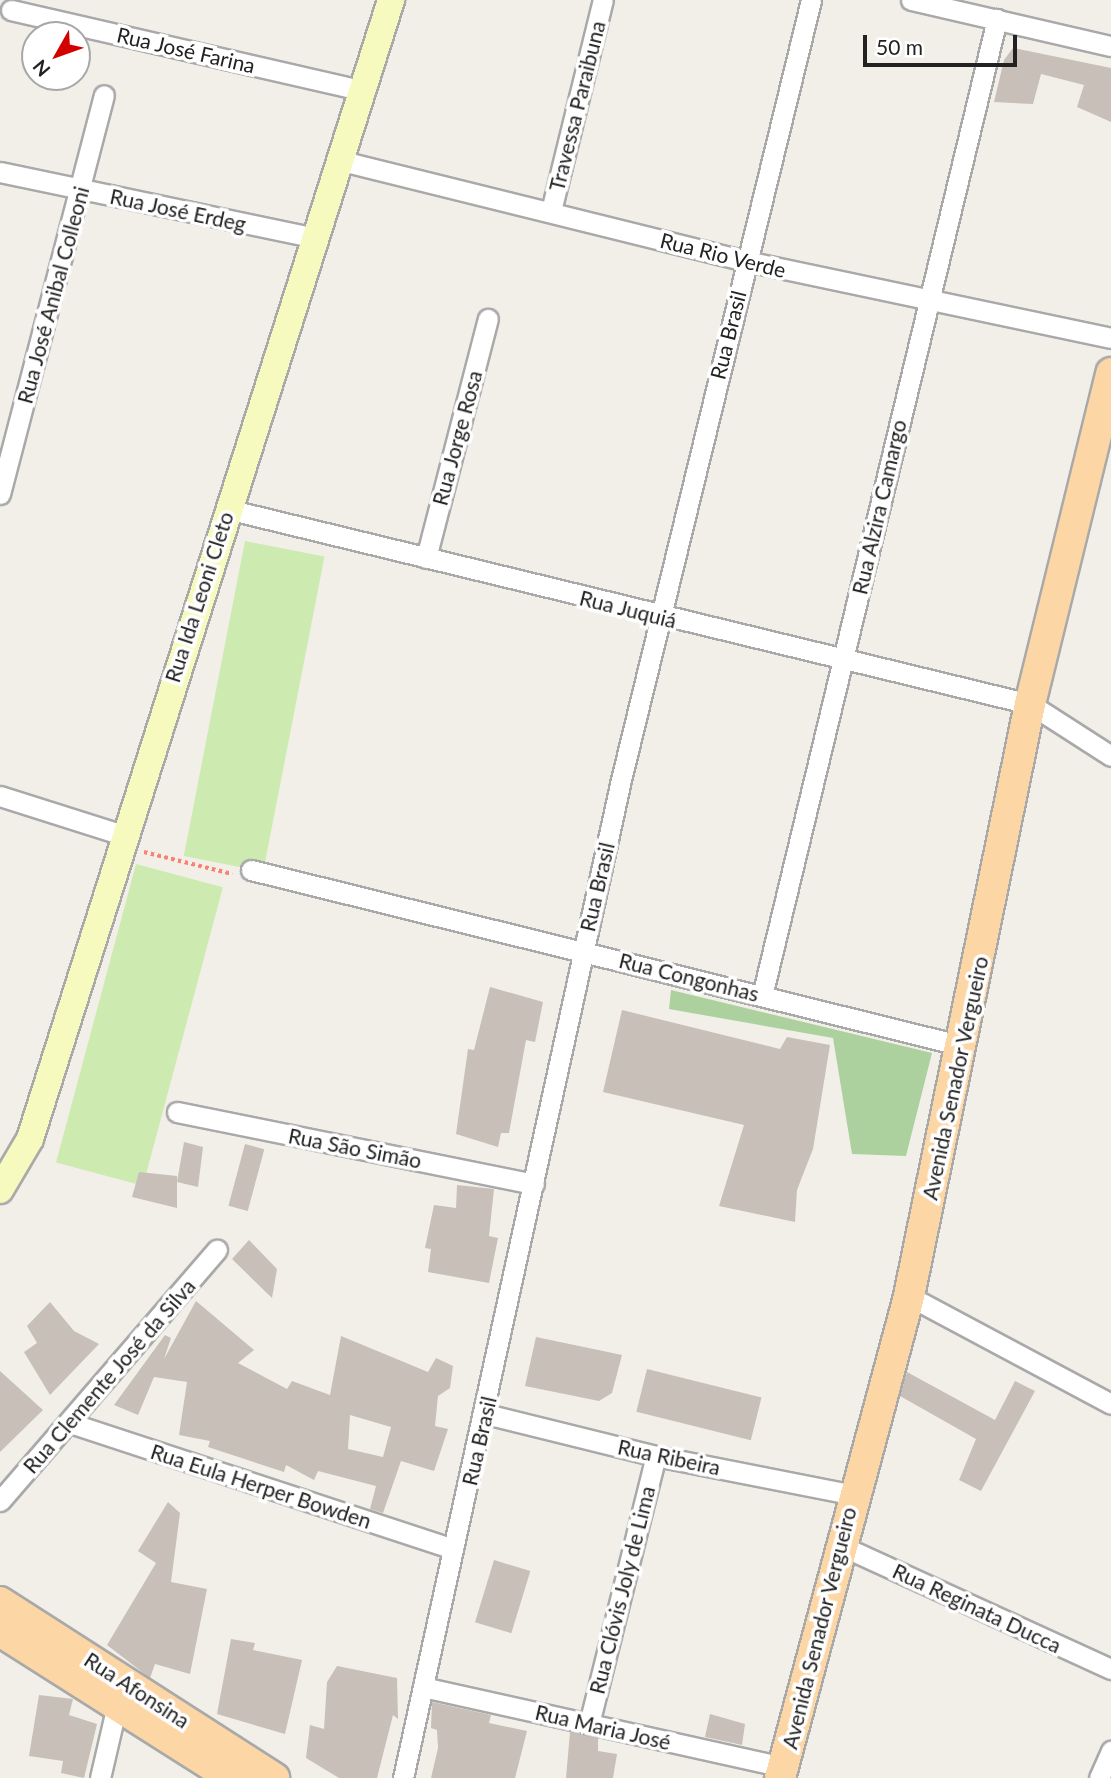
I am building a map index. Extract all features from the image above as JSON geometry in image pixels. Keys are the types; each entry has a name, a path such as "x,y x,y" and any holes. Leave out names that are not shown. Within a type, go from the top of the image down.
{"main road":[{"name":"Avenida Senador Vergueiro","path":"785,1774 854,1495 909,1296 963,1045 1030,704 1105,434 1111,373"},
{"name":"Rua Afonsina","path":"0,1602 274,1778"},
{"name":"Rua Afonsina","path":"0,1630 232,1778"}],"street":[{"name":"Rua Ida Leoni Cleto","path":"0,1190 30,1139 122,840 391,0"},
{"name":"Travessa Paraibuna","path":"551,212 603,0"},
{"name":"Rua Brasil","path":"404,1778 453,1549 486,1414 583,951 659,617 811,0"},
{"path":"911,0 1111,46"},
{"name":"Rua José Farina","path":"11,10 360,90"},
{"name":"Rua Alzira Camargo","path":"762,996 997,19"},
{"name":"Rua José Anibal Colleoni","path":"0,494 82,190 104,95"},
{"name":"Rua Rio Verde","path":"338,160 747,261 1111,338"},
{"name":"Rua José Erdeg","path":"0,172 315,239"},
{"name":"Rua Jorge Rosa","path":"426,558 488,319"},
{"name":"Rua Juquiá","path":"227,509 659,617 1030,704 1111,756"},
{"path":"0,796 122,840"},
{"name":"Rua Congonhas","path":"251,870 963,1045"},
{"name":"Rua São Simão","path":"177,1112 534,1184"},
{"name":"Rua Clemente José da Silva","path":"0,1501 218,1250"},
{"path":"909,1296 1111,1404"},
{"name":"Rua Ribeira","path":"486,1414 656,1455 854,1495"},
{"name":"Rua Eula Herper Bowden","path":"70,1423 453,1549"},
{"name":"Rua Clóvis Joly de Lima","path":"589,1724 656,1455"},
{"name":"Rua Reginata Ducca","path":"842,1546 1111,1670"},
{"name":"Rua Maria José","path":"424,1687 589,1724 785,1774"},
{"path":"100,1778 117,1704"},
{"path":"1099,1778 1111,1751"}],"path":[{"path":"122,840 229,874 251,870"}],"green space":[{"path":"245,541 325,556 263,872 184,856"},
{"path":"136,864 223,887 143,1186 56,1162"},
{"path":"671,990 932,1053 906,1156 852,1154 833,1038 669,1009"}],"building":[{"path":"1013,48 1111,68 1111,122 1077,107 1084,85 1041,74 1033,104 994,102 1004,60"},
{"path":"490,987 543,1002 535,1042 526,1040 509,1133 501,1133 498,1147 456,1134 468,1049 474,1050"},
{"path":"622,1010 780,1049 787,1037 830,1045 813,1149 797,1190 795,1222 719,1206 744,1125 603,1092"},
{"path":"184,1142 203,1147 198,1187 177,1182"},
{"path":"245,1144 264,1149 248,1211 228,1206"},
{"path":"139,1172 177,1176 177,1208 132,1197"},
{"path":"457,1185 494,1189 489,1236 498,1238 489,1283 428,1272 431,1249 425,1248 434,1205 456,1208"},
{"path":"249,1240 277,1269 272,1298 232,1259"},
{"path":"196,1301 254,1350 238,1363 287,1389 292,1381 330,1395 341,1336 428,1372 436,1358 453,1366 450,1388 438,1396 435,1426 448,1429 434,1471 401,1461 383,1513 370,1509 376,1486 318,1471 314,1480 286,1465 284,1472 208,1447 210,1441 179,1435 187,1382 154,1377 138,1415 114,1405 165,1335 171,1338 164,1359","holes":["350,1415 391,1427 383,1457 348,1449"]},
{"path":"50,1302 74,1331 99,1344 50,1395 24,1352 37,1343 27,1326"},
{"path":"536,1337 622,1355 612,1393 599,1401 525,1386"},
{"path":"647,1369 761,1398 751,1440 636,1412"},
{"path":"0,1371 43,1410 0,1452"},
{"path":"907,1372 995,1420 1015,1381 1035,1391 981,1491 959,1480 976,1439 900,1396"},
{"path":"168,1502 180,1513 171,1582 207,1589 190,1674 155,1664 150,1678 107,1645 156,1563 138,1551"},
{"path":"494,1560 530,1571 511,1633 475,1622"},
{"path":"231,1639 255,1643 253,1650 302,1660 285,1734 217,1714"},
{"path":"337,1666 397,1678 398,1719 393,1715 377,1778 339,1778 306,1758 310,1725 324,1729 327,1682"},
{"path":"39,1695 73,1699 69,1715 97,1724 84,1778 61,1773 63,1761 29,1756"},
{"path":"432,1702 491,1715 489,1723 527,1731 515,1778 431,1778 438,1748 437,1730 431,1728"},
{"path":"710,1714 745,1724 742,1745 705,1737"},
{"path":"570,1732 598,1738 598,1751 617,1754 613,1778 566,1778"}]}
